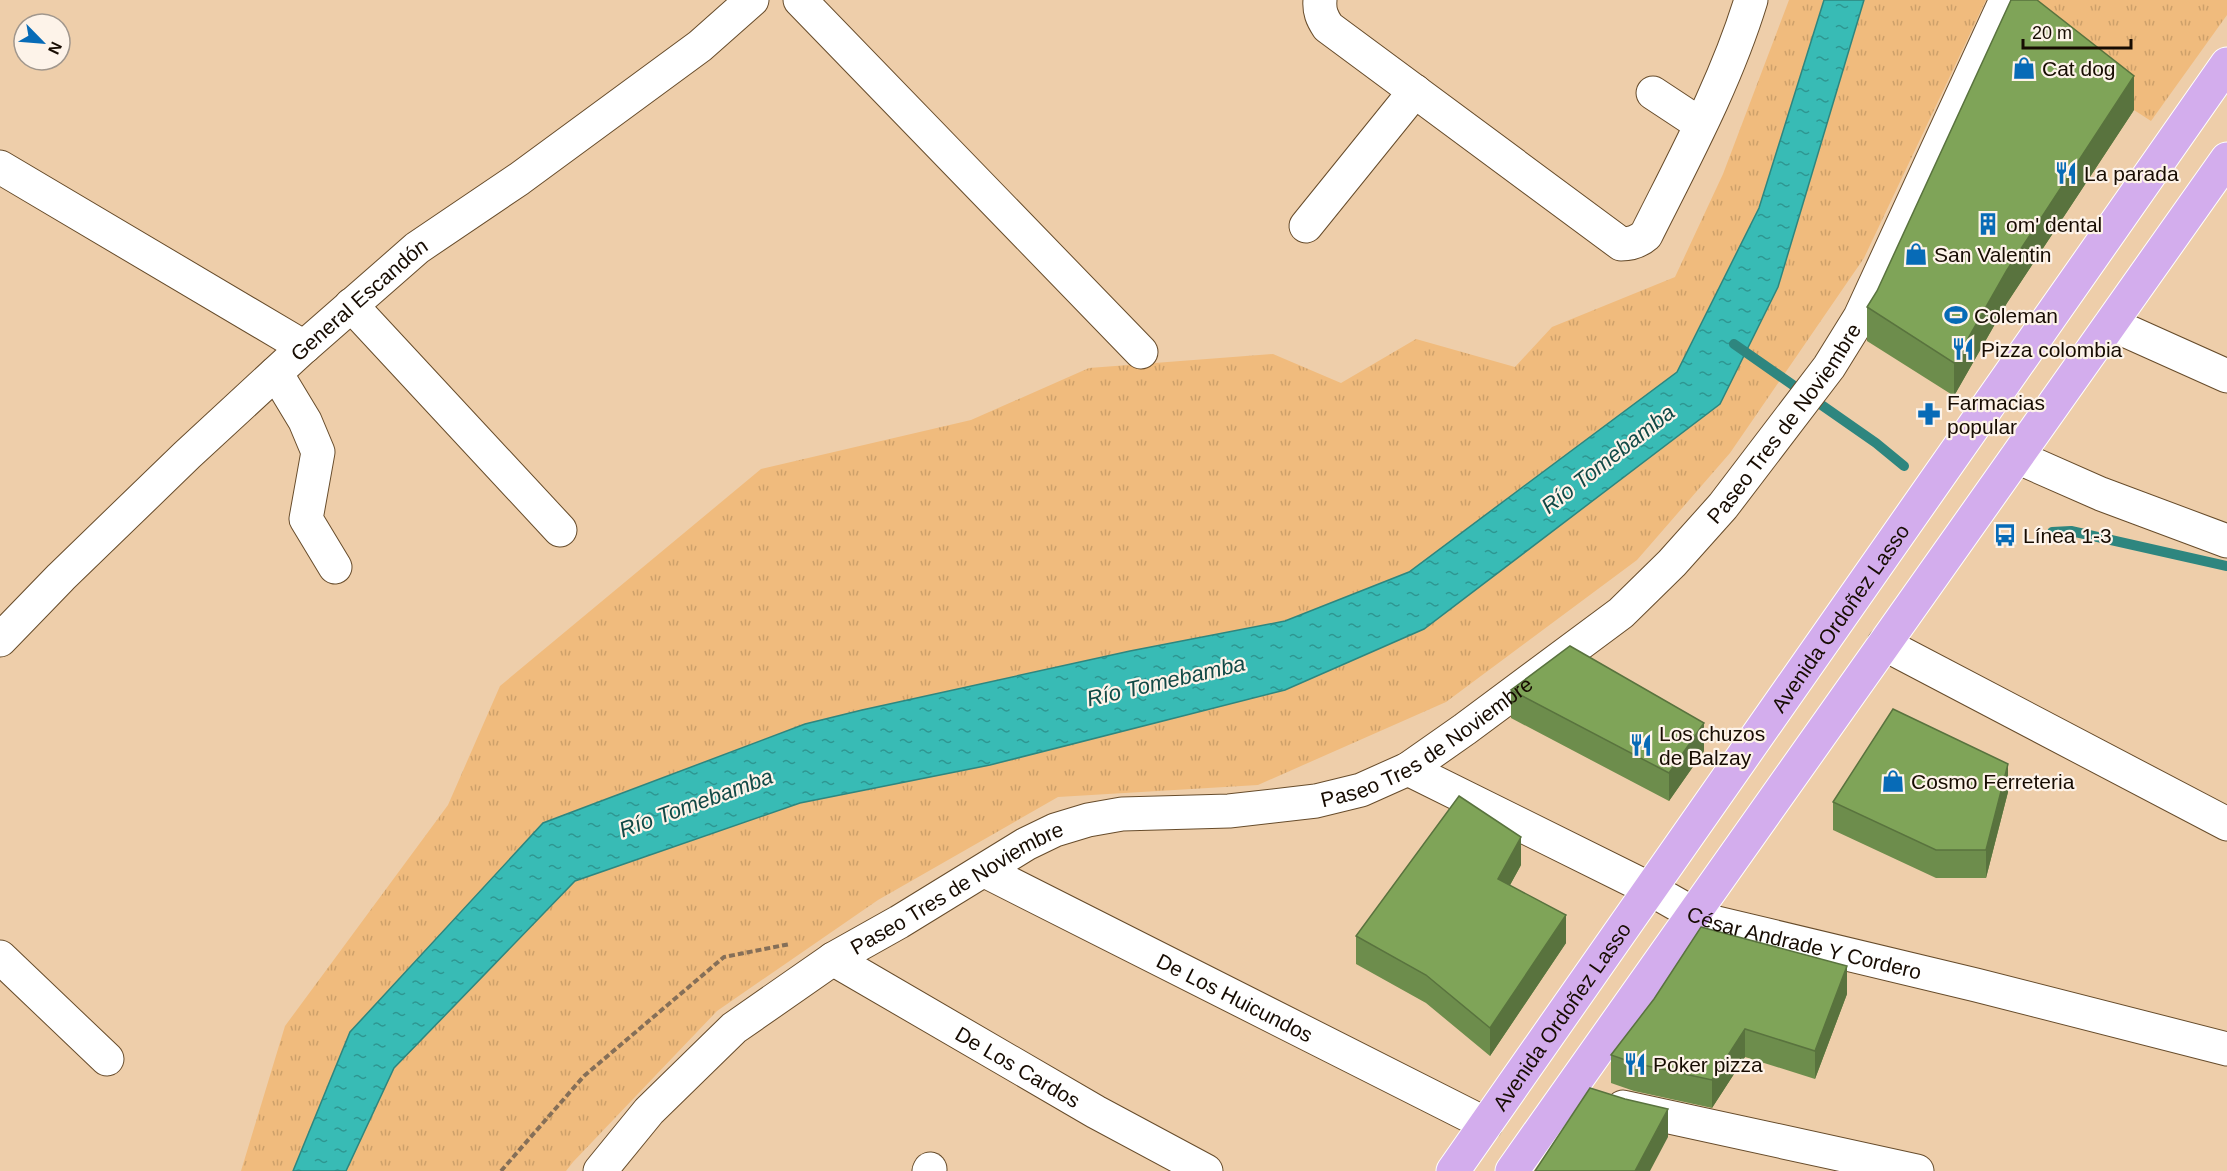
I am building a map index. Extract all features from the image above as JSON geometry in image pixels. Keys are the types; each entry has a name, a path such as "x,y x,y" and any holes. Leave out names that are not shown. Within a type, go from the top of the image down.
{"main road":[{"name":"Avenida Ordoñez Lasso","path":"1453,1171 2227,64"},
{"path":"1512,1171 2111,324 2221,179"}],"street":[{"name":"General Escandón","path":"0,640 61,577 276,373 417,248 519,179 700,46 752,0"},
{"path":"800,0 1141,352"},
{"path":"1318,1 1322,18 1328,27 1621,244 1634,243 1646,236 1738,43 1751,0"},
{"name":"Paseo Tres de Noviembre","path":"600,1171 649,1111 734,1028 833,959 985,871 1026,844 1055,830 1088,820 1122,814 1229,811 1316,801 1362,790 1408,769 1621,613 1672,563 1724,506 1809,396 1860,317 2006,0"},
{"path":"1306,226 1415,91"},
{"path":"1653,93 1700,124"},
{"path":"0,167 304,347"},
{"path":"351,305 560,530"},
{"path":"2111,324 2227,376"},
{"path":"276,373 304,421 318,452 306,519 335,567"},
{"path":"2017,457 2101,494 2227,541"},
{"path":"1884,644 2227,824"},
{"name":"César Andrade Y Cordero","path":"1408,769 1716,923 1976,985 2227,1049"},
{"name":"De Los Huicundos","path":"985,871 1486,1124"},
{"path":"0,957 107,1059"},
{"name":"De Los Cardos","path":"833,959 1096,1112 1206,1171"},
{"path":"1570,1089 1629,1109 1917,1171"}],"path":[{"path":"501,1171 584,1076 724,957 794,943"}],"green space":[{"path":"1789,0 1824,0 1759,208 1677,372 1409,572 1285,621 1130,651 805,724 584,811 350,1032 293,1171 241,1171 285,1026 448,805 500,686 761,469 971,420 1089,368 1273,354 1341,383 1416,339 1515,367 1552,327 1675,277 1723,174"},
{"path":"1864,0 1986,0 1864,258 1730,453 1637,560 1446,702 1258,785 1058,797 878,900 717,1011 566,1171 346,1171 394,1068 575,881 800,803 990,765 1285,690 1424,629 1720,403 1778,287"},
{"path":"2025,0 2227,0 2227,15 2151,121 2134,110"}],"water":[{"name":"Río Tomebamba","path":"1824,0 1864,0 1778,287 1720,404 1424,629 1285,690 990,765 800,803 575,881 394,1068 346,1171 293,1171 350,1032 543,823 805,724 1130,651 1285,621 1409,572 1677,372 1759,208"}],"building":[{"path":"2011,0 2037,0 2134,76 2007,270 1954,363 1867,307 1877,291"},
{"path":"1570,646 1704,723 1669,773 1511,690"},
{"path":"1893,709 2008,764 1986,850 1936,850 1833,802"},
{"path":"1459,796 1521,837 1498,879 1566,915 1490,1028 1426,975 1356,936"},
{"path":"1701,927 1847,966 1815,1051 1745,1029 1712,1080 1634,1063 1611,1055 1654,999"},
{"path":"1590,1088 1668,1109 1635,1171 1535,1171"}],"waterway":[{"path":"1734,344 1876,443 1904,466"},
{"path":"2052,532 2071,531 2227,566"}],"place":[{"name":"Cat dog","path":"2024,68"},
{"name":"La parada","path":"2066,173"},
{"name":"om' dental","path":"1988,224"},
{"name":"San Valentin","path":"1916,254"},
{"name":"Coleman","path":"1956,315"},
{"name":"Pizza colombia","path":"1963,349"},
{"name":"Farmacias popular","path":"1929,414"},
{"name":"Línea 1-3","path":"2005,535"},
{"name":"Los chuzos de Balzay","path":"1641,745"},
{"name":"Cosmo Ferreteria","path":"1893,781"},
{"name":"Poker pizza","path":"1635,1064"}]}
